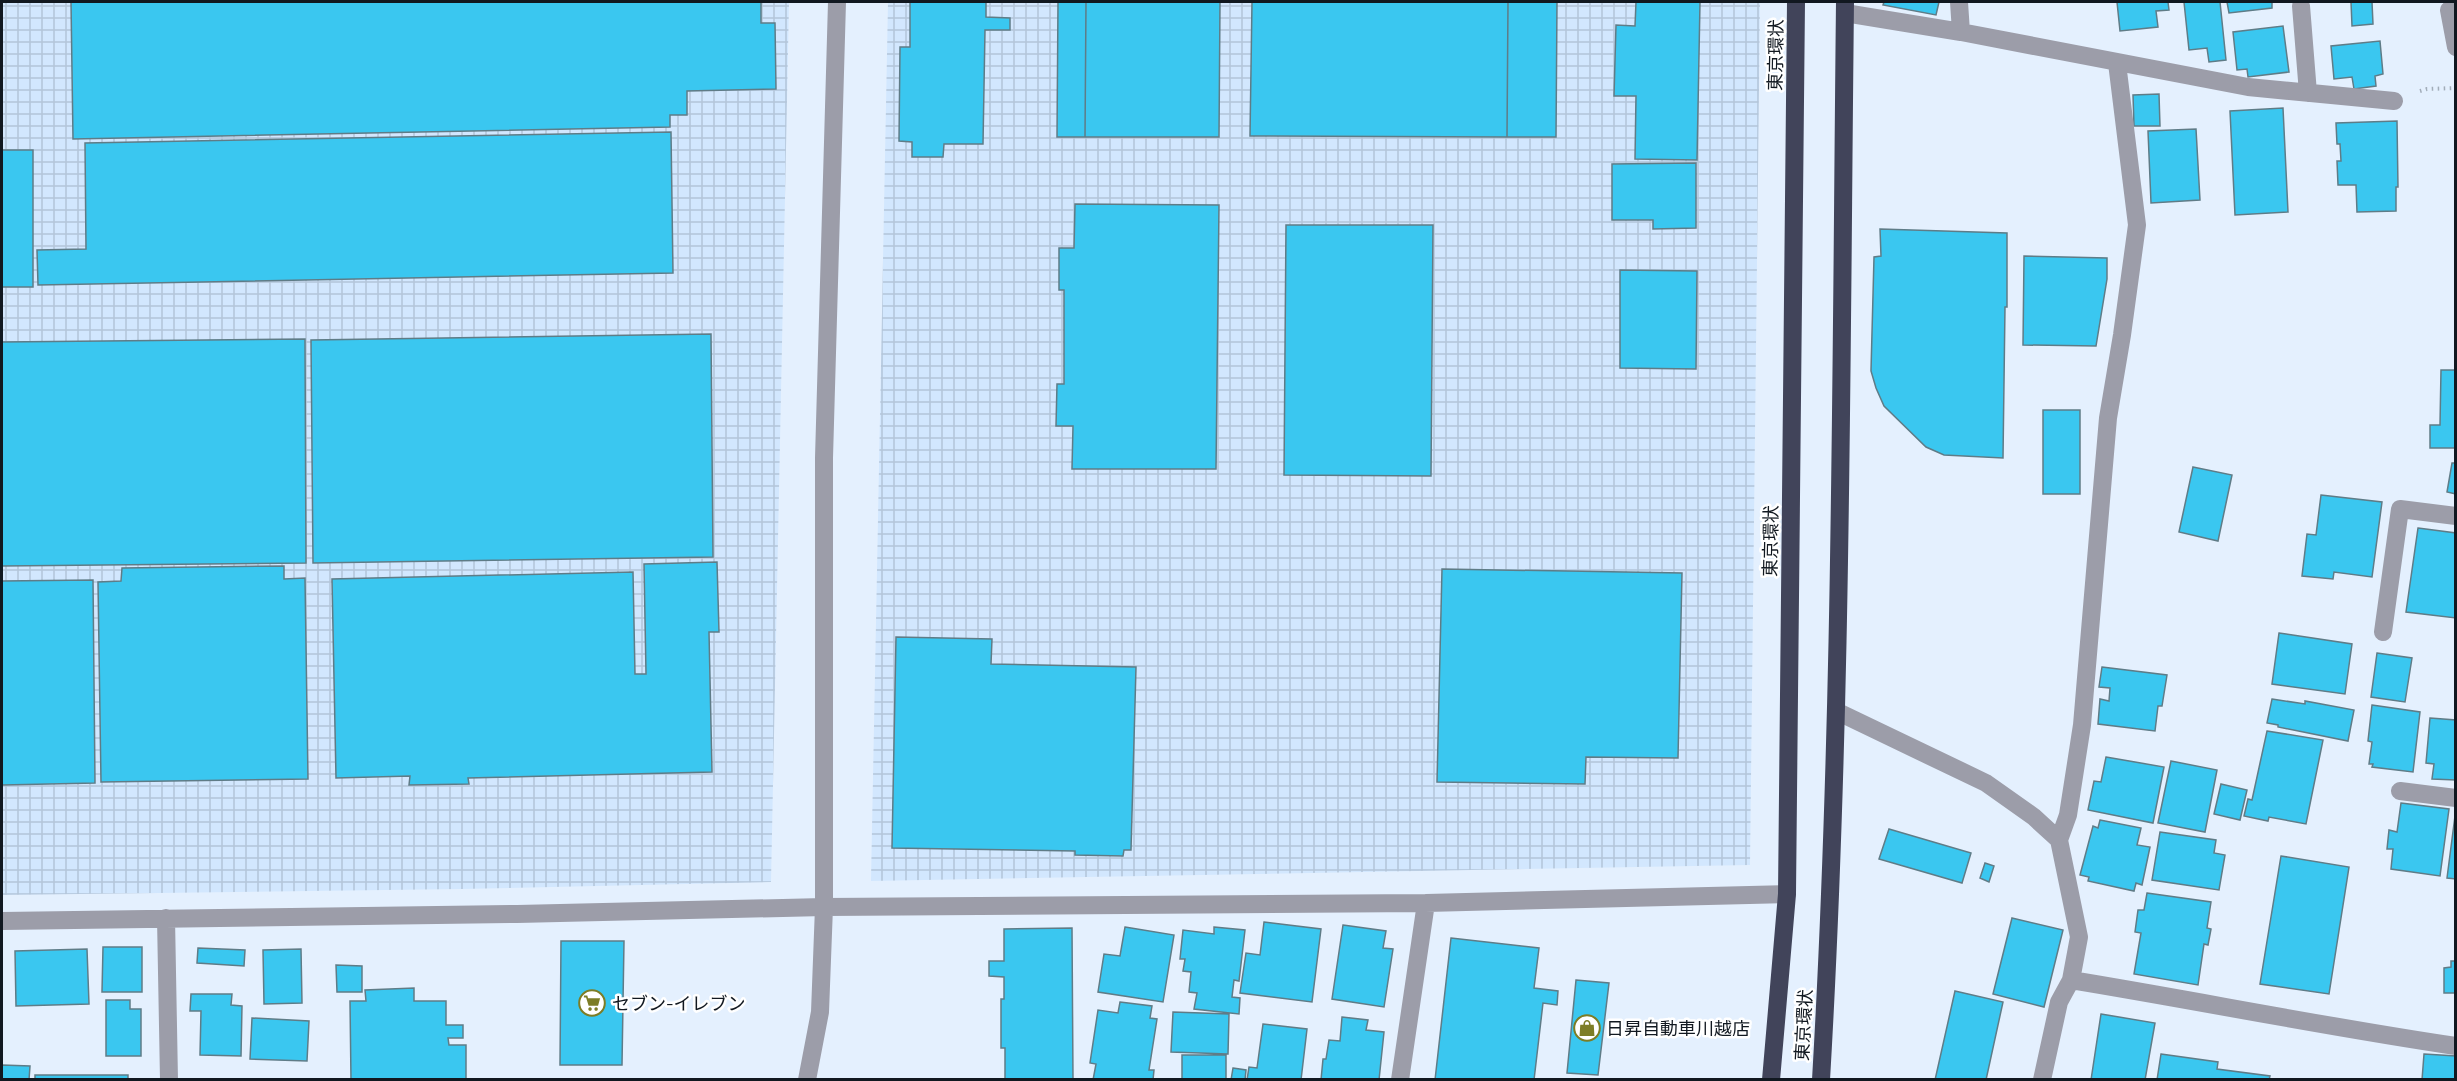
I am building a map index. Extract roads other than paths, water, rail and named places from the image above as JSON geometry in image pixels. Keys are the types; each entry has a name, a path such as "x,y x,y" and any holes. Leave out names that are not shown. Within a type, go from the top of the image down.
{"highway":[{"name":"東京環状","path":"1771,1080 1787,894 1796,2"},
{"name":"東京環状","path":"1821,1080 1831,900 1836,711 1845,7"}],"street":[{"path":"807,1080 820,1012 824,907 824,458 837,2"},
{"path":"1959,2 1960,32"},
{"path":"2301,6 2308,93"},
{"path":"1845,7 1960,32 2248,87 2394,100"},
{"path":"2449,10 2456,47"},
{"path":"2042,1080 2059,1002 2071,980 2079,937 2060,840 2068,815 2082,725 2108,418 2137,225 2117,63"},
{"path":"2383,632 2400,509 2456,516"},
{"path":"1836,711 1986,783 2034,817 2060,840"},
{"path":"2400,791 2456,798"},
{"path":"2,921 824,907 1426,903 1787,894"},
{"path":"1400,1080 1426,903"},
{"path":"166,918 169,1080"},
{"path":"2071,980 2456,1047"}],"place":[{"name":"セブン-イレブン","path":"592,1003"},
{"name":"日昇自動車川越店","path":"1587,1028"}]}
